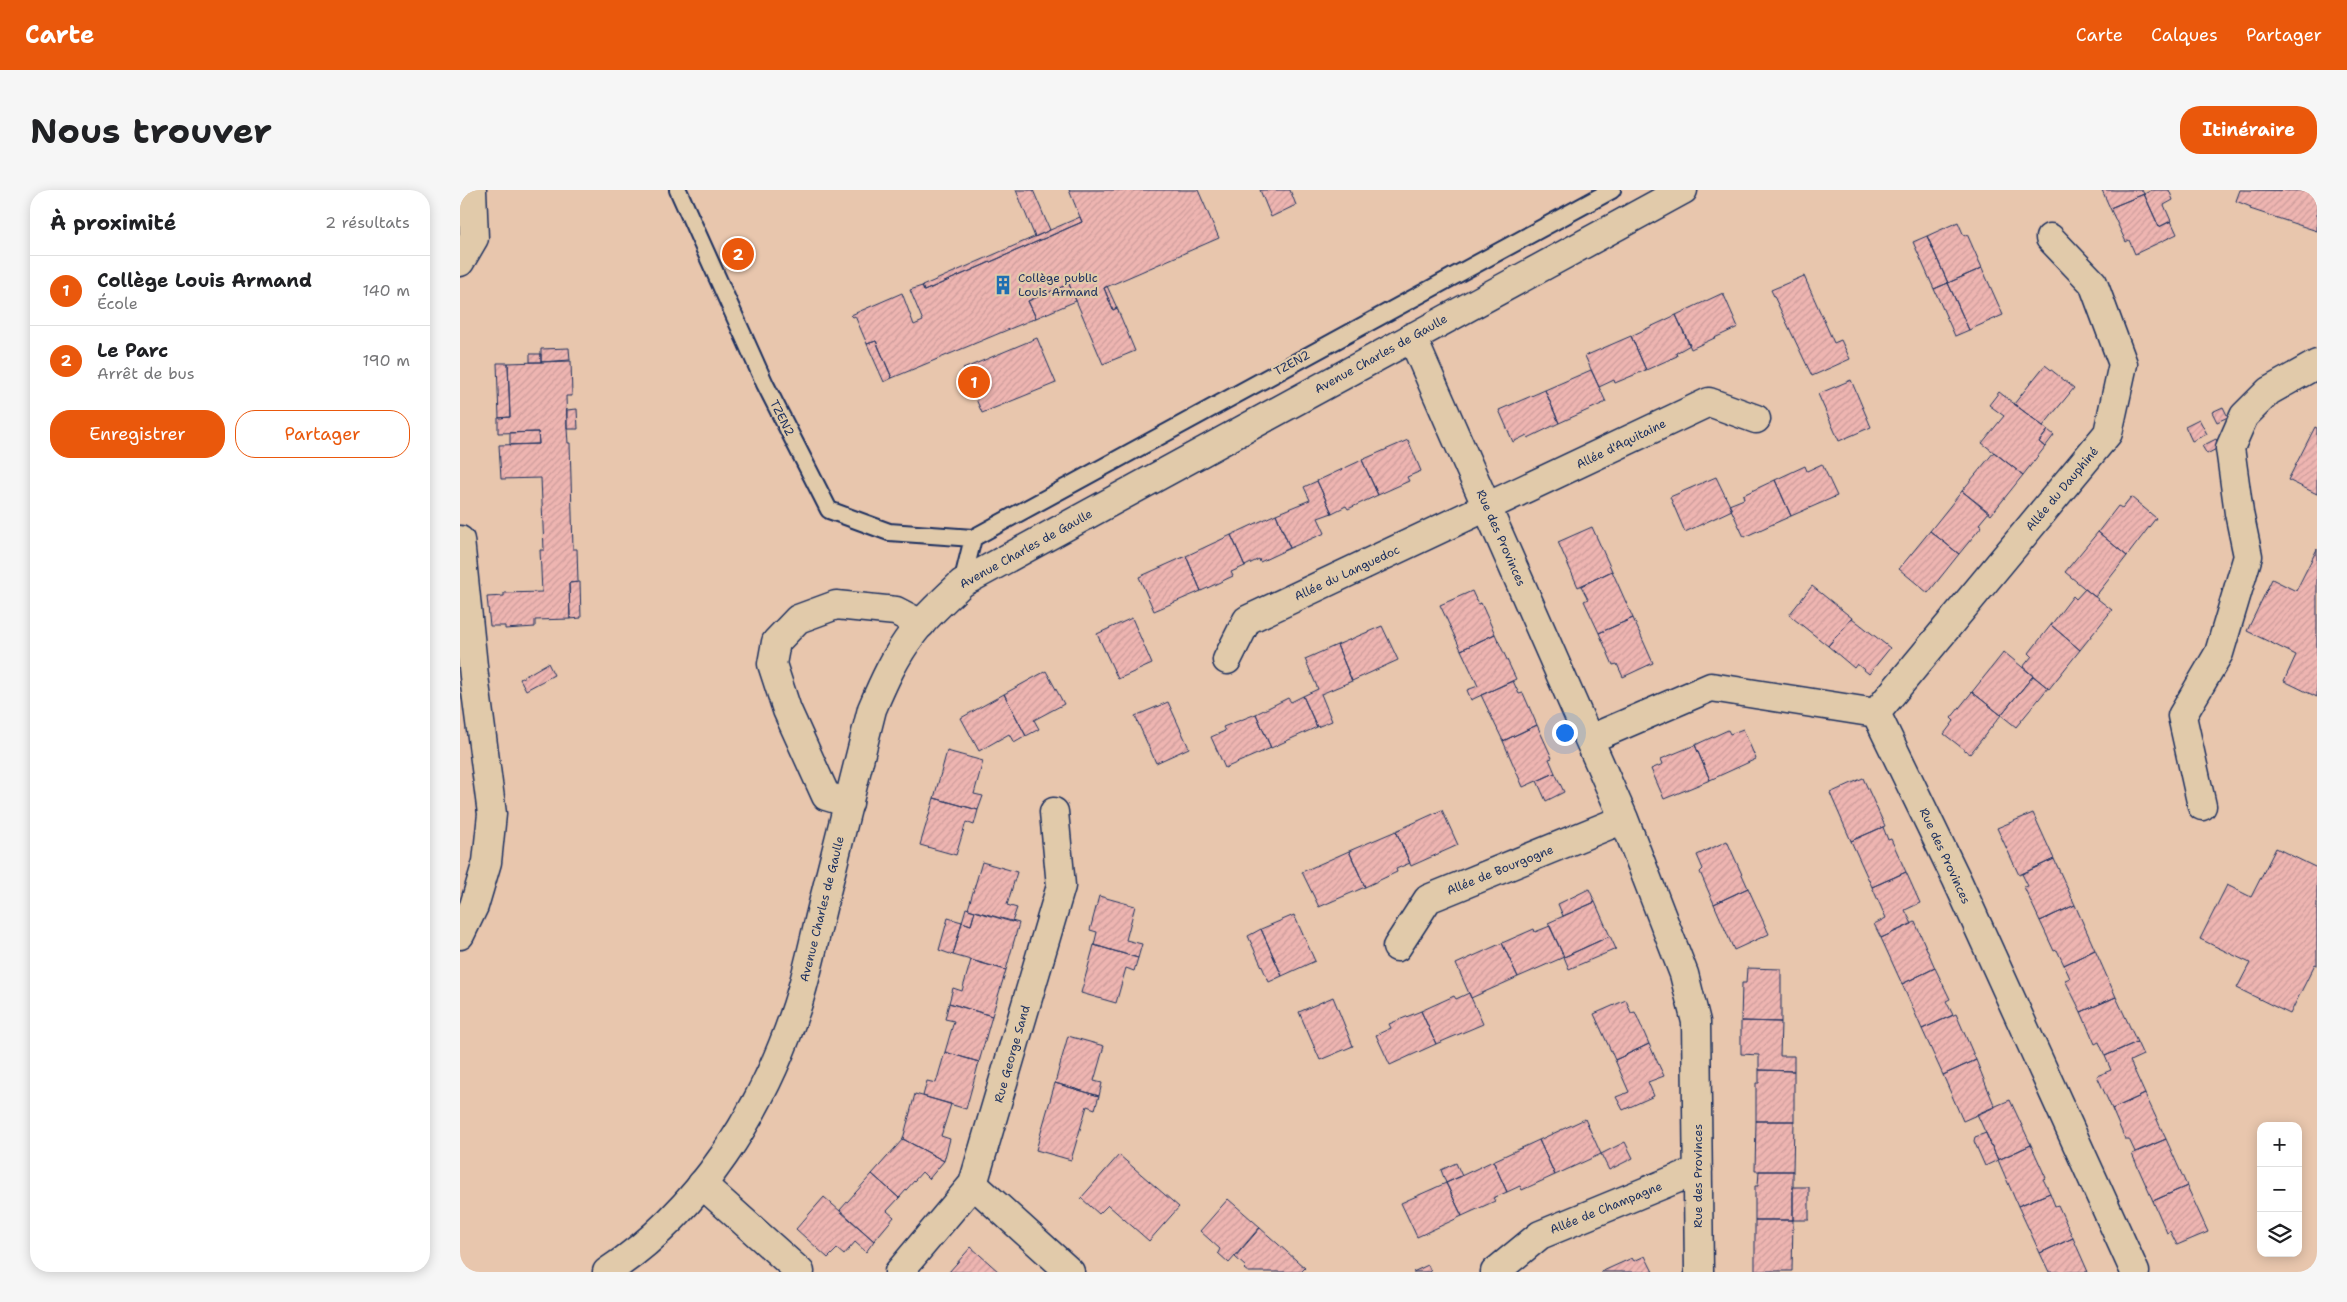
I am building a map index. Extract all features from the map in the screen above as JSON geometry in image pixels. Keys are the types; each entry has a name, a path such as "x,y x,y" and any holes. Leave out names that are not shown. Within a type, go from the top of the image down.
{"street":[{"path":"460,262 474,238 472,190"},
{"name":"Avenue Charles de Gaulle","path":"607,1272 663,1227 702,1184 734,1142 759,1100 798,1005 872,709 885,677 912,634 921,624 962,583 1683,190"},
{"name":"Allée du Dauphiné","path":"1876,713 2108,433 2123,364 2093,284 2050,238"},
{"name":"Rue des Provinces","path":"1412,337 1590,739 1624,819 1684,974 1696,1022 1699,1272"},
{"path":"2202,806 2182,716 2219,654 2248,556 2239,513 2230,448 2244,416 2269,391 2317,364"},
{"name":"Allée d'Aquitaine","path":"1488,508 1709,402 1756,419"},
{"name":"Allée du Languedoc","path":"1227,660 1246,620 1488,508"},
{"path":"460,540 474,676 492,814 487,862 474,906 460,935"},
{"path":"848,803 826,796 787,710 772,664 776,642 798,619 836,605 896,611 921,624"},
{"path":"1590,739 1711,687 1876,713"},
{"name":"Rue des Provinces","path":"1876,713 1957,880 2135,1272"},
{"name":"Rue George Sand","path":"899,1272 974,1184 1061,886 1054,812"},
{"name":"Allée de Bourgogne","path":"1397,947 1428,899 1624,819"},
{"name":"Allée de Champagne","path":"1495,1272 1540,1234 1698,1170"},
{"path":"702,1184 800,1272"},
{"path":"974,1184 1070,1272"}],"lane":[{"name":"TZEN2","path":"678,190 765,384 829,510 889,532 973,538 1612,190"},
{"path":"962,583 973,538"}],"building":[{"path":"1016,190 1033,190 1050,230 1035,237"},
{"name":"Collège public Louis Armand","path":"1069,190 1198,190 1219,238 1104,288 1113,310 1117,308 1135,351 1103,364 1069,284 1028,301 1036,318 892,378 876,341 867,344 855,316 851,315 902,293 914,325 923,321 910,290 922,286 924,291 1082,222"},
{"path":"1260,190 1290,190 1296,205 1271,217"},
{"path":"2102,190 2142,190 2144,194 2110,208"},
{"path":"2152,190 2169,190 2173,200 2164,205 2171,221 2159,227 2144,194"},
{"path":"2240,190 2317,191 2317,231 2250,209 2251,207 2236,201"},
{"path":"2144,194 2159,227 2171,221 2177,234 2135,254 2129,240 2126,242 2110,208"},
{"path":"1080,217 1082,222 924,291 922,286"},
{"path":"1958,222 1964,236 1967,234 1982,268 1948,283 1927,236"},
{"path":"1927,236 1948,283 1934,289 1913,242"},
{"path":"1982,268 2003,315 1969,330 1948,283"},
{"path":"1804,276 1834,343 1841,340 1850,359 1812,376 1771,290"},
{"path":"1948,283 1969,330 1955,336 1934,289"},
{"path":"1069,284 1076,301 1036,318 1028,301"},
{"path":"1107,286 1117,308 1113,310 1104,288"},
{"path":"1723,293 1738,327 1691,349 1676,315"},
{"path":"1676,315 1690,345 1676,353 1677,356 1646,370 1631,336"},
{"path":"1631,336 1646,370 1615,383 1614,380 1599,387 1585,356"},
{"path":"1037,338 1056,383 982,413 963,369"},
{"path":"876,341 892,378 884,382 867,344"},
{"path":"569,348 570,360 541,362 541,349"},
{"path":"530,354 541,354 541,362 530,362"},
{"path":"571,361 572,396 566,396 567,429 568,443 570,443 573,549 577,549 578,582 569,583 570,619 535,620 535,627 505,629 505,626 490,626 487,597 504,596 504,593 542,592 540,550 544,550 541,478 501,479 499,445 539,444 538,432 498,433 498,418 510,417 508,363"},
{"path":"497,363 508,363 510,417 499,418"},
{"path":"2045,365 2074,388 2043,426 2014,404"},
{"path":"1591,370 1606,402 1559,423 1545,390"},
{"path":"1851,380 1871,427 1839,441 1818,394"},
{"path":"1545,390 1559,423 1528,438 1527,435 1513,442 1499,410"},
{"path":"1999,392 2048,430 2039,442 2045,447 2023,475 1982,443 2004,416 1989,405"},
{"path":"2223,407 2228,417 2217,422 2212,412"},
{"path":"577,409 578,429 567,429 567,410"},
{"path":"2199,419 2207,434 2192,441 2185,426"},
{"path":"2315,427 2317,428 2317,494 2288,480"},
{"path":"2048,430 2054,435 2045,447 2039,442"},
{"path":"538,432 539,444 510,445 510,433"},
{"path":"2216,439 2220,447 2207,454 2202,446"},
{"path":"1408,440 1421,471 1407,477 1409,481 1378,495 1362,460"},
{"path":"1994,452 2023,475 1991,515 1962,491"},
{"path":"1362,460 1378,495 1348,509 1346,506 1332,513 1317,481"},
{"path":"1822,464 1837,496 1791,516 1775,480 1805,466 1807,471"},
{"path":"1716,477 1732,510 1685,532 1670,497"},
{"path":"1775,480 1791,516 1744,537 1729,505 1744,499 1743,495"},
{"path":"1317,481 1332,513 1318,518 1325,533 1290,548 1276,514 1310,500 1304,487"},
{"path":"1962,491 1989,512 1979,524 1982,526 1959,554 1930,531"},
{"path":"2131,497 2156,518 2127,556 2098,532 2118,506 2122,508"},
{"path":"1276,514 1290,548 1260,562 1259,559 1245,566 1231,535"},
{"path":"1592,527 1612,571 1578,587 1558,542"},
{"path":"1930,531 1959,554 1928,593 1899,569"},
{"path":"2098,532 2127,556 2095,597 2065,572"},
{"path":"1231,535 1245,566 1231,572 1233,576 1201,591 1186,556"},
{"path":"2317,549 2317,697 2284,681 2296,655 2247,631 2272,579 2296,591"},
{"path":"1186,556 1201,591 1154,611 1139,577"},
{"path":"1612,571 1633,618 1599,633 1584,601 1588,599 1581,586"},
{"path":"580,582 581,618 570,619 569,583"},
{"path":"1812,586 1852,618 1828,646 1789,615"},
{"path":"2085,589 2112,610 2080,650 2051,625 2073,596 2076,599"},
{"path":"1472,591 1478,604 1481,603 1495,634 1461,650 1440,605"},
{"path":"1132,618 1152,664 1118,679 1097,634"},
{"path":"1633,618 1653,663 1623,677 1617,664 1613,665 1599,633"},
{"path":"1852,618 1890,648 1869,674 1857,664 1854,668 1828,646"},
{"path":"2051,625 2080,650 2049,689 2023,667 2032,656 2029,653"},
{"path":"1382,626 1398,660 1352,681 1337,645"},
{"path":"1495,634 1516,679 1471,700 1467,690 1478,686 1461,650"},
{"path":"1337,645 1352,681 1321,694 1332,721 1317,727 1303,696 1318,689 1305,659"},
{"path":"2004,652 2033,676 2001,715 1972,692"},
{"path":"548,663 554,675 526,690 520,679"},
{"path":"1046,671 1064,704 1034,720 1039,729 1026,736 1004,694"},
{"path":"2033,676 2048,688 2016,727 2001,715"},
{"path":"1513,681 1519,694 1523,693 1537,725 1503,741 1481,695"},
{"path":"1972,692 2001,715 1970,754 1944,734 1954,721 1951,718"},
{"path":"1004,694 1026,736 1014,743 1009,734 979,751 961,718"},
{"path":"1303,696 1317,727 1271,748 1256,714 1288,698 1291,702"},
{"path":"1168,702 1189,748 1156,763 1135,716"},
{"path":"1256,714 1271,748 1225,768 1211,737 1225,731 1223,727"},
{"path":"1537,725 1552,758 1549,759 1555,773 1523,787 1503,741"},
{"path":"1743,729 1756,759 1710,780 1695,745 1728,730 1730,734"},
{"path":"1695,745 1710,780 1664,799 1651,769 1663,764 1661,759"},
{"path":"947,751 983,761 974,794 983,796 978,810 934,798"},
{"path":"1555,773 1564,792 1546,801 1537,781"},
{"path":"1863,778 1885,826 1851,841 1830,793"},
{"path":"934,798 978,810 974,825 966,822 956,855 920,845"},
{"path":"1442,810 1458,845 1411,866 1396,831"},
{"path":"2033,813 2054,859 2019,875 1997,828"},
{"path":"1883,827 1888,840 1891,839 1906,872 1872,887 1851,841"},
{"path":"1396,831 1410,863 1396,869 1397,872 1365,887 1349,851"},
{"path":"1727,841 1748,888 1714,904 1700,872 1703,869 1697,855"},
{"path":"2276,848 2317,868 2317,965 2315,964 2290,1014 2237,988 2250,963 2200,939 2227,885 2251,897"},
{"path":"1349,851 1365,887 1319,907 1302,872"},
{"path":"2054,859 2075,905 2040,921 2024,887 2028,886 2022,874"},
{"path":"982,862 1017,872 1007,905 1017,908 1012,922 968,909"},
{"path":"1906,872 1920,903 1905,910 1912,924 1881,938 1874,924 1886,918 1872,887"},
{"path":"1748,888 1769,934 1734,950 1714,904"},
{"path":"1589,889 1595,902 1563,916 1558,904"},
{"path":"1099,896 1135,906 1126,940 1142,944 1138,958 1094,945 1097,932 1090,930"},
{"path":"1595,902 1610,936 1564,957 1548,923"},
{"path":"2075,905 2095,950 2064,965 2057,950 2054,951 2040,921"},
{"path":"966,908 975,911 971,925 962,922"},
{"path":"975,911 1019,923 1006,970 953,955 962,922 971,925"},
{"path":"1294,915 1315,961 1282,976 1261,929"},
{"path":"948,918 962,922 953,955 939,950"},
{"path":"1915,922 1935,968 1902,984 1881,938"},
{"path":"1550,926 1564,957 1518,977 1502,943 1534,929 1535,932"},
{"path":"1261,929 1282,976 1269,982 1248,936"},
{"path":"1610,936 1616,949 1569,969 1564,957"},
{"path":"1502,943 1518,977 1471,998 1456,964"},
{"path":"1094,945 1138,958 1134,971 1126,968 1116,1003 1081,993"},
{"path":"2095,950 2116,997 2081,1012 2065,980 2070,978 2064,965"},
{"path":"971,960 1006,970 992,1016 949,1003 953,988 962,991"},
{"path":"1747,968 1781,969 1781,1022 1741,1021 1742,983 1746,983"},
{"path":"1935,968 1950,999 1946,1001 1953,1015 1922,1029 1902,984"},
{"path":"1469,993 1483,1024 1436,1044 1421,1011 1454,996 1456,999"},
{"path":"1333,997 1353,1046 1320,1060 1299,1012"},
{"path":"2116,997 2137,1042 2105,1056 2099,1042 2095,1044 2081,1012"},
{"path":"1626,1000 1631,1013 1635,1012 1649,1044 1615,1060 1594,1014"},
{"path":"949,1003 992,1016 979,1062 945,1052 954,1021 945,1019"},
{"path":"1421,1011 1436,1044 1390,1065 1376,1035 1391,1028 1389,1024"},
{"path":"1956,1014 1976,1060 1943,1075 1922,1029"},
{"path":"1741,1021 1781,1022 1780,1056 1794,1056 1794,1071 1759,1070 1759,1055 1741,1054"},
{"path":"1068,1036 1104,1046 1094,1081 1102,1083 1099,1096 1055,1083"},
{"path":"2137,1042 2143,1055 2130,1061 2145,1094 2112,1109 2097,1076 2111,1070 2105,1056"},
{"path":"1649,1044 1664,1076 1648,1082 1654,1096 1623,1110 1616,1097 1629,1092 1615,1060"},
{"path":"945,1052 979,1062 966,1109 923,1096 927,1081 936,1083"},
{"path":"1976,1060 1995,1107 1963,1121 1943,1075"},
{"path":"1759,1070 1794,1071 1794,1121 1756,1121 1756,1083 1759,1083"},
{"path":"1055,1083 1099,1096 1095,1109 1087,1106 1071,1160 1036,1150"},
{"path":"915,1094 951,1104 941,1136 950,1139 944,1161 903,1139"},
{"path":"2145,1094 2166,1139 2135,1152 2129,1139 2125,1139 2112,1109"},
{"path":"2010,1100 2031,1145 1998,1160 1977,1114"},
{"path":"1585,1119 1601,1154 1555,1175 1539,1140"},
{"path":"1756,1121 1794,1121 1793,1171 1755,1171"},
{"path":"1986,1133 1998,1160 1985,1166 1974,1141 1975,1137"},
{"path":"903,1139 944,1161 929,1179 922,1172 899,1198 872,1174"},
{"path":"2166,1139 2187,1186 2153,1201 2132,1154"},
{"path":"1539,1140 1555,1175 1522,1190 1520,1186 1507,1192 1493,1161"},
{"path":"1625,1142 1633,1158 1609,1170 1601,1154"},
{"path":"2031,1145 2046,1178 2043,1179 2050,1193 2018,1206 1998,1160"},
{"path":"1119,1155 1179,1207 1149,1241 1108,1205 1099,1214 1081,1198"},
{"path":"1493,1161 1507,1192 1493,1198 1495,1201 1462,1216 1446,1183"},
{"path":"1456,1163 1462,1176 1446,1183 1441,1170"},
{"path":"1759,1171 1793,1171 1793,1220 1755,1220 1755,1186 1758,1186"},
{"path":"872,1174 899,1198 887,1211 894,1217 874,1241 840,1210"},
{"path":"1446,1183 1462,1216 1417,1237 1401,1203"},
{"path":"2187,1186 2208,1232 2177,1245 2170,1231 2167,1233 2153,1201"},
{"path":"1793,1187 1809,1187 1809,1220 1793,1220"},
{"path":"2050,1193 2055,1206 2058,1205 2073,1238 2040,1253 2018,1206"},
{"path":"824,1197 874,1241 866,1252 855,1242 844,1255 837,1249 828,1258 796,1229"},
{"path":"1228,1199 1260,1227 1229,1263 1218,1253 1220,1249 1200,1231"},
{"path":"1755,1220 1793,1220 1792,1271 1755,1271"},
{"path":"1260,1228 1305,1268 1301,1272 1248,1272 1244,1269 1246,1267 1235,1257"},
{"path":"2073,1238 2088,1272 2049,1272 2040,1253"},
{"path":"971,1247 999,1272 949,1272"},
{"path":"1645,1256 1653,1272 1601,1272 1632,1258 1634,1261"},
{"path":"1428,1265 1431,1272 1413,1272"}],"place":[{"name":"Le Parc","path":"738,254"},
{"name":"Collège public Louis Armand","path":"1003,285"},
{"name":"Collège Louis Armand","path":"974,382"}]}
